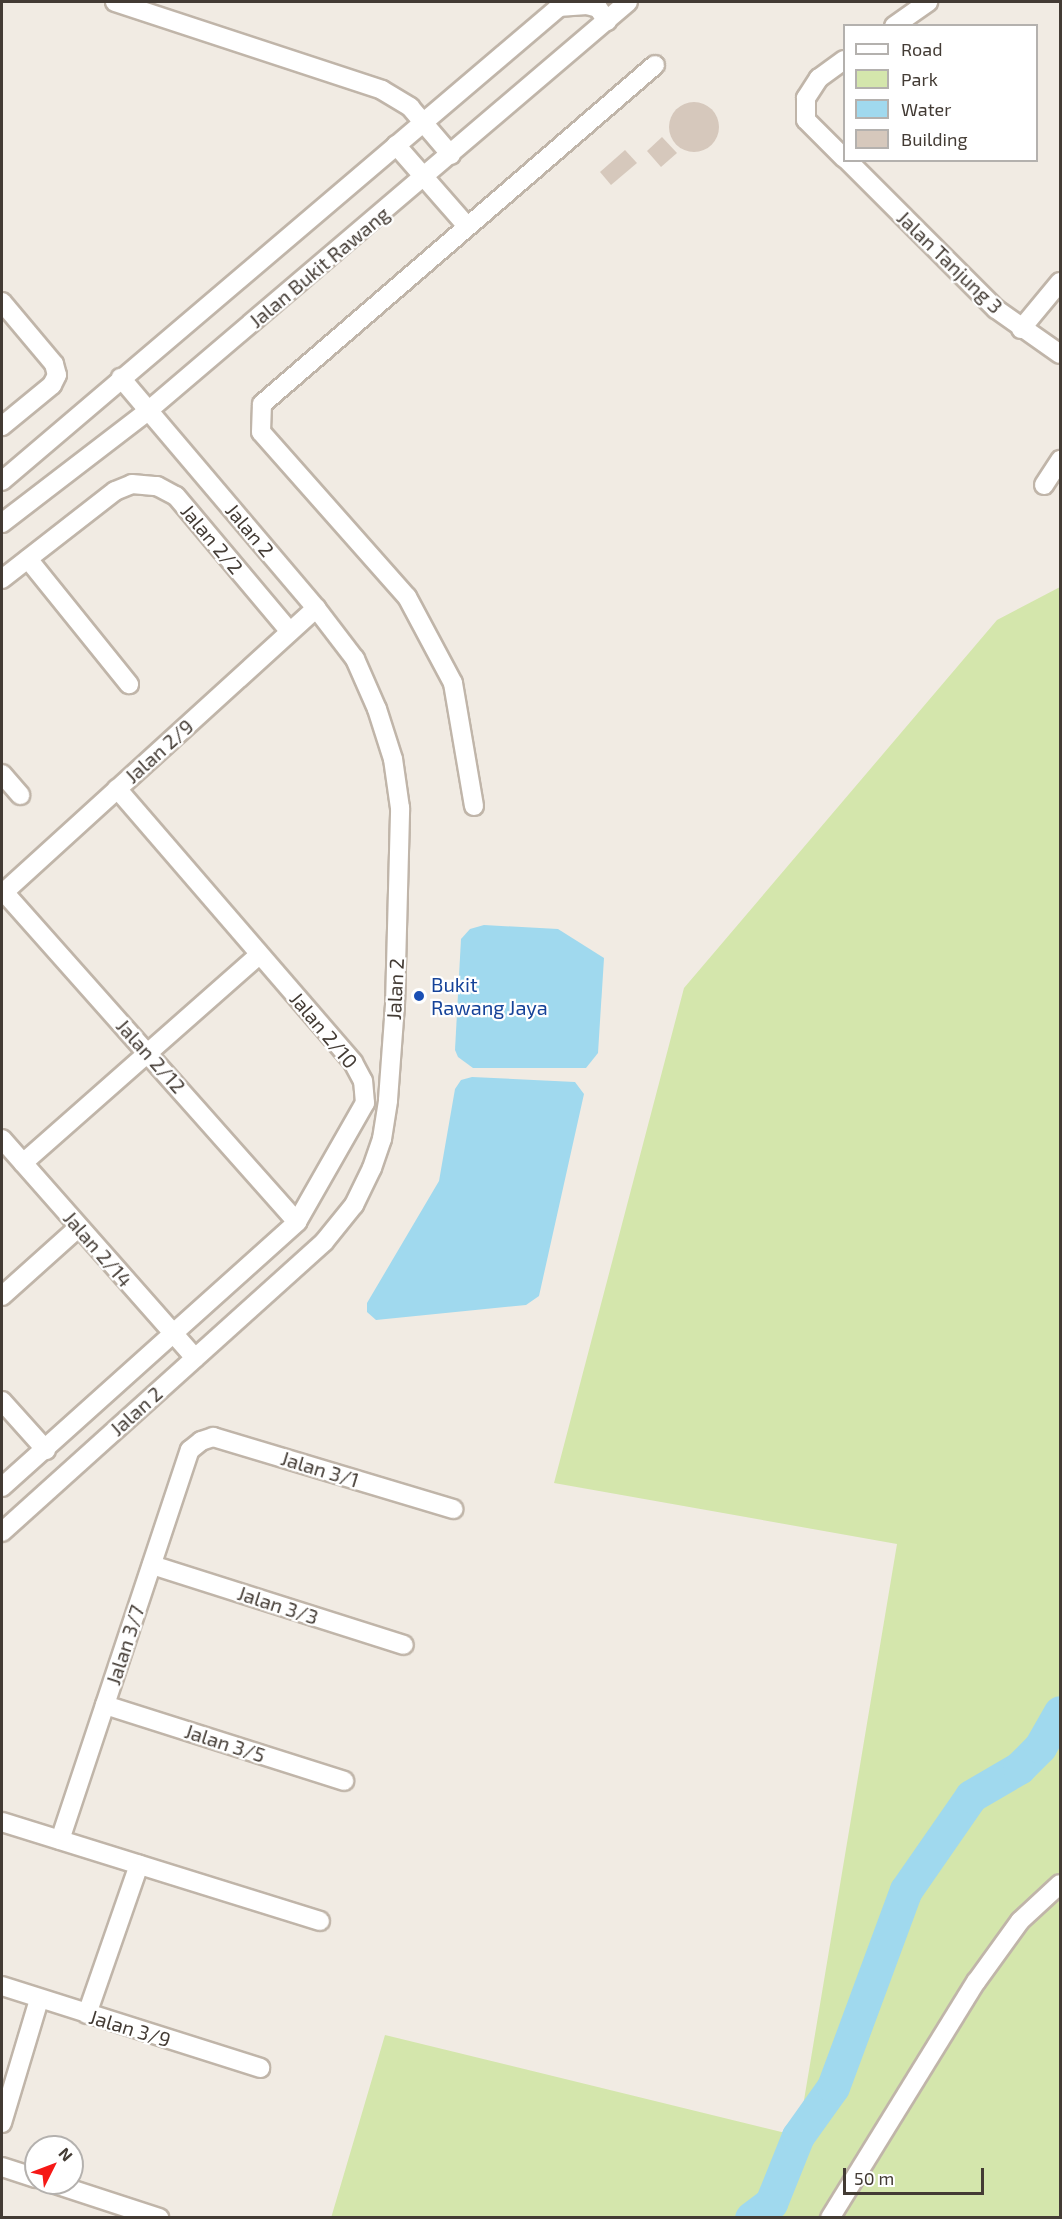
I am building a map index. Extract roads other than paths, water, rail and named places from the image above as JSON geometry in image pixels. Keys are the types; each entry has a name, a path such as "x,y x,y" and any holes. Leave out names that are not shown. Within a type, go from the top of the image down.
{"street":[{"path":"115,2 382,90 410,106 451,155"},
{"name":"Jalan Bukit Rawang","path":"2,523 148,410 425,178 627,2"},
{"path":"897,24 928,2"},
{"path":"2,481 561,4 587,5 598,8 607,21"},
{"name":"Jalan Tanjung 3","path":"843,61 809,88 806,120 843,156"},
{"path":"474,806 453,683 408,597 261,432 261,404 655,66"},
{"path":"396,145 467,226"},
{"name":"Jalan Tanjung 3","path":"849,162 996,309 1060,354"},
{"path":"1022,329 1060,282"},
{"path":"2,302 54,364 57,375 52,384 4,418"},
{"name":"Jalan 2","path":"2,1532 324,1242 354,1205 382,1139 395,1005 400,808 393,759 377,709 356,659 316,608 121,378"},
{"path":"1044,486 1060,460"},
{"name":"Jalan 2/2","path":"2,579 115,491 132,484 157,486 176,496 290,632"},
{"path":"28,559 129,684"},
{"name":"Jalan 2/9","path":"3,893 316,608"},
{"path":"2,774 20,795"},
{"name":"Jalan 2/10","path":"2,1487 46,1450 297,1222 359,1117 366,1091 353,1062 117,789"},
{"name":"Jalan 2/12","path":"3,893 297,1222"},
{"path":"23,1163 146,1051 259,955"},
{"name":"Jalan 2/14","path":"2,1139 195,1358"},
{"path":"2,1296 79,1227"},
{"path":"2,1401 46,1450"},
{"name":"Jalan 3/1","path":"190,1450 213,1437 453,1509"},
{"name":"Jalan 3/7","path":"60,1840 190,1450"},
{"name":"Jalan 3/3","path":"152,1565 404,1645"},
{"name":"Jalan 3/5","path":"105,1705 344,1781"},
{"path":"2,1822 320,1921"},
{"path":"87,2014 139,1864"},
{"path":"830,2217 976,1982 1020,1921 1060,1884"},
{"name":"Jalan 3/9","path":"2,1986 39,2000 260,2068"},
{"path":"2,2123 39,2000"},
{"path":"2,2167 24,2174"},
{"path":"77,2195 106,2209 159,2217"}],"water":[{"path":"484,925 558,929 604,958 598,1053 586,1068 473,1068 458,1057 455,1050 461,939 470,929"},
{"path":"472,1077 575,1082 584,1094 539,1296 526,1305 376,1320 367,1312 367,1303 439,1181 455,1089 461,1080"}],"waterway":[{"path":"751,2218 771,2203 798,2136 833,2087 906,1890 971,1796 1019,1768 1040,1747 1060,1712"}],"place":[{"name":"Bukit Rawang Jaya","path":"419,996"}]}
